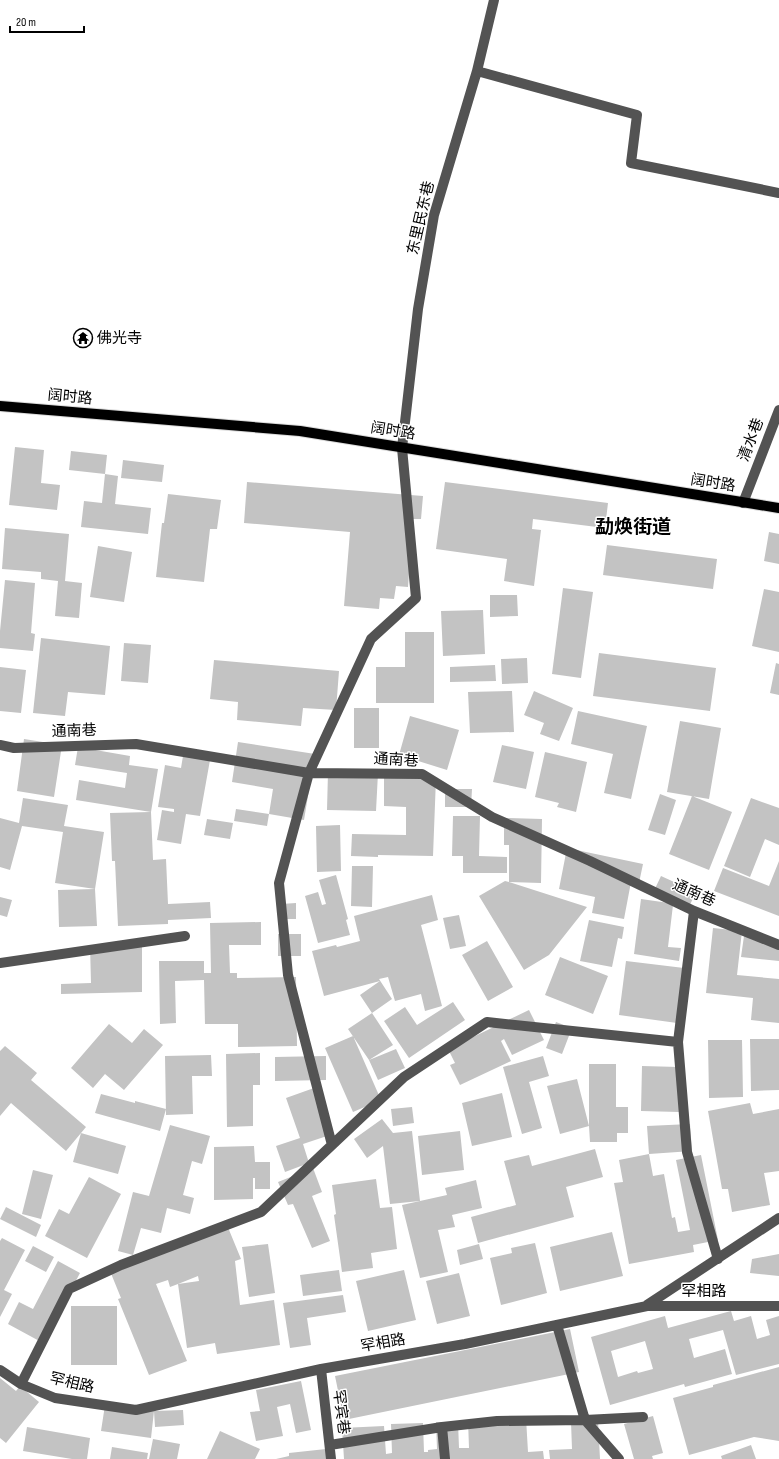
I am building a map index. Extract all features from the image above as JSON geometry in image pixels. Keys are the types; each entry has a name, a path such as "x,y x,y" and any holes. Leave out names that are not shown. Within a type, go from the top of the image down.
{"main road":[{"name":"阔时路","path":"0,406 300,431 779,508"}],"street":[{"name":"东里民东巷","path":"309,773 371,639 416,598 402,448 418,309 434,215 477,71 494,0"},
{"path":"477,71 637,115 631,163 779,192"},
{"name":"清水巷","path":"743,503 779,410"},
{"name":"通南巷","path":"0,745 14,748 136,744 309,773 422,774 492,817 590,861 694,911 779,945"},
{"path":"309,773 279,883 288,975 332,1145"},
{"path":"694,911 678,1042 687,1152 718,1259"},
{"path":"0,963 185,936"},
{"path":"21,1384 69,1289 121,1265 261,1212 404,1077 487,1022 678,1042"},
{"path":"647,1306 779,1218"},
{"name":"罕相路","path":"0,1370 21,1384 55,1398 136,1410 320,1369 465,1344 647,1306 779,1306"},
{"path":"557,1325 585,1420 619,1459"},
{"name":"罕宾巷","path":"320,1369 331,1459"},
{"path":"330,1445 442,1427 497,1421 585,1420 643,1417"},
{"path":"442,1427 445,1459"}],"building":[{"path":"15,447 44,450 41,483 60,485 57,510 9,505"},
{"path":"71,451 107,455 105,474 69,470"},
{"path":"123,460 164,465 162,482 121,478"},
{"path":"105,474 118,476 115,504 151,508 148,534 81,527 84,501 102,503"},
{"path":"247,482 423,496 421,519 413,519 408,587 396,586 394,599 380,598 379,609 344,606 350,532 244,523"},
{"path":"445,482 608,503 605,528 533,519 532,529 541,530 534,586 504,581 507,559 436,549"},
{"path":"168,494 221,500 217,529 210,529 204,582 156,577 162,523 164,523"},
{"path":"5,528 69,534 65,581 82,583 79,618 55,616 58,581 41,579 41,572 2,569"},
{"path":"769,532 779,534 779,564 764,561"},
{"path":"607,545 717,559 713,589 603,575"},
{"path":"98,546 132,552 124,602 90,597"},
{"path":"5,580 35,583 31,633 35,634 33,651 0,648 0,631"},
{"path":"563,588 593,592 581,678 552,674"},
{"path":"764,589 779,592 779,652 752,646"},
{"path":"490,595 517,595 518,616 490,617"},
{"path":"483,610 485,654 443,656 441,611"},
{"path":"405,632 434,632 434,703 376,703 376,667 405,667"},
{"path":"41,638 110,646 105,695 68,692 65,716 33,713"},
{"path":"124,643 151,645 148,683 121,681"},
{"path":"599,653 716,668 710,711 593,696"},
{"path":"527,658 528,683 502,684 501,659"},
{"path":"214,660 339,671 336,710 303,708 301,726 237,720 238,702 210,699"},
{"path":"776,663 779,664 779,695 770,693"},
{"path":"495,665 496,681 450,682 450,667"},
{"path":"0,667 26,670 21,713 0,711"},
{"path":"512,691 514,732 470,733 468,692"},
{"path":"534,691 573,708 559,741 540,734 544,723 524,715"},
{"path":"354,708 379,708 379,748 354,748"},
{"path":"578,711 647,726 631,799 604,793 613,754 571,744"},
{"path":"410,716 459,730 447,770 399,755"},
{"path":"680,721 721,728 709,799 667,792"},
{"path":"24,739 62,745 54,797 17,791"},
{"path":"238,742 315,754 304,820 269,814 273,789 232,782"},
{"path":"502,745 534,752 526,789 493,782"},
{"path":"78,747 130,756 129,765 158,769 151,812 76,800 79,780 125,788 127,773 75,765"},
{"path":"545,752 587,762 576,812 557,807 559,803 535,797"},
{"path":"183,756 210,760 200,816 186,814 181,844 157,840 162,810 174,812 174,809 158,807 165,765 181,768"},
{"path":"328,772 378,773 376,811 327,810"},
{"path":"384,776 436,778 433,856 351,856 352,834 406,835 406,807 384,806"},
{"path":"445,789 472,789 471,807 445,807"},
{"path":"660,794 676,800 665,835 648,830"},
{"path":"692,796 732,812 709,870 669,854"},
{"path":"23,798 68,805 64,826 104,832 95,889 55,883 63,832 22,826 10,870 0,867 0,818 19,823"},
{"path":"751,798 779,808 779,845 765,839 750,877 724,866"},
{"path":"236,809 269,814 267,826 234,821"},
{"path":"151,812 153,860 166,859 168,904 210,902 211,918 168,920 168,924 118,926 115,861 112,861 110,813"},
{"path":"453,816 480,816 479,856 507,857 507,873 463,873 463,856 452,856"},
{"path":"504,818 542,819 541,883 509,882 509,845 504,845"},
{"path":"207,819 233,823 230,839 204,835"},
{"path":"340,825 341,871 317,872 316,826"},
{"path":"567,848 643,864 639,883 631,882 624,919 592,913 595,897 559,889"},
{"path":"779,861 779,916 714,891 723,868 769,886"},
{"path":"352,866 373,866 372,907 351,906"},
{"path":"336,875 348,919 346,920 350,935 318,943 305,896 318,892 322,905 326,904 319,880"},
{"path":"661,876 696,892 687,911 673,905 668,947 681,948 679,961 634,954 641,899 669,903 652,895"},
{"path":"505,881 587,907 549,955 524,970 479,896"},
{"path":"95,889 97,926 59,927 58,890"},
{"path":"432,895 438,920 421,925 442,1006 425,1011 421,994 395,1001 388,977 379,979 392,999 372,1013 360,995 380,981 324,996 312,951 360,941 354,916"},
{"path":"0,897 12,900 7,917 0,915"},
{"path":"296,903 296,919 281,919 281,904"},
{"path":"459,915 466,946 450,949 443,918"},
{"path":"589,920 624,927 622,939 618,938 612,967 580,961"},
{"path":"261,922 261,945 229,945 230,973 237,973 237,978 296,977 297,1046 238,1047 238,1024 205,1024 204,980 175,981 176,1023 160,1024 159,961 204,961 204,973 211,973 210,923"},
{"path":"713,928 742,931 737,975 779,979 779,1023 751,1020 753,998 706,993"},
{"path":"278,934 301,934 301,956 278,956"},
{"path":"744,936 779,940 779,961 741,957"},
{"path":"487,941 513,987 488,1001 462,955"},
{"path":"90,945 142,945 142,992 61,994 61,984 91,983"},
{"path":"560,957 608,976 593,1014 545,995"},
{"path":"626,961 684,968 677,1023 619,1015"},
{"path":"453,1002 465,1020 409,1058 384,1021 405,1007 417,1025"},
{"path":"529,1010 544,1040 512,1055 504,1039 501,1041 511,1061 460,1085 450,1065 455,1063 448,1049"},
{"path":"372,1013 393,1045 369,1060 348,1029"},
{"path":"556,1022 572,1028 562,1054 546,1048"},
{"path":"109,1024 132,1043 144,1029 163,1045 124,1090 105,1074 93,1088 71,1068"},
{"path":"353,1036 381,1100 353,1112 325,1048"},
{"path":"750,1039 779,1039 779,1090 751,1091"},
{"path":"708,1040 742,1040 743,1097 709,1098"},
{"path":"5,1046 37,1073 31,1080 86,1127 66,1151 11,1103 0,1116 0,1051"},
{"path":"396,1049 405,1068 378,1080 369,1060"},
{"path":"260,1053 260,1085 253,1085 253,1126 227,1127 226,1054"},
{"path":"211,1055 212,1076 192,1076 193,1114 166,1115 165,1056"},
{"path":"326,1056 326,1080 275,1081 275,1057"},
{"path":"543,1056 549,1076 529,1082 542,1128 522,1134 503,1067"},
{"path":"589,1064 616,1064 616,1107 628,1107 628,1133 617,1133 617,1142 590,1142"},
{"path":"642,1066 679,1067 679,1112 641,1111"},
{"path":"577,1079 589,1126 560,1134 547,1086"},
{"path":"314,1088 330,1135 303,1144 309,1163 285,1172 276,1146 300,1138 286,1098"},
{"path":"502,1093 512,1137 472,1146 462,1103"},
{"path":"101,1094 166,1109 160,1131 95,1113"},
{"path":"750,1103 753,1114 779,1109 779,1171 764,1173 770,1205 732,1212 728,1189 722,1189 708,1111"},
{"path":"412,1107 414,1123 393,1126 391,1109"},
{"path":"382,1119 393,1133 412,1131 420,1201 390,1204 383,1146 367,1158 354,1139"},
{"path":"690,1124 692,1151 649,1154 647,1126"},
{"path":"170,1125 210,1136 202,1164 192,1161 183,1195 194,1198 190,1214 167,1208 161,1233 141,1228 133,1255 118,1251 133,1192 149,1196"},
{"path":"460,1131 464,1170 422,1175 418,1136"},
{"path":"81,1133 126,1146 118,1174 73,1162"},
{"path":"254,1146 255,1162 270,1162 270,1189 255,1189 255,1178 253,1178 253,1199 214,1200 214,1147"},
{"path":"595,1149 603,1177 566,1187 574,1217 478,1243 471,1217 516,1205 504,1161 529,1155 532,1166"},
{"path":"649,1154 653,1176 664,1174 672,1218 675,1217 678,1232 690,1230 676,1160 701,1155 718,1240 693,1245 694,1252 629,1264 614,1183 623,1182 619,1160"},
{"path":"313,1168 322,1192 312,1196 330,1241 312,1248 293,1204 288,1205 278,1182"},
{"path":"33,1170 53,1175 41,1219 22,1214"},
{"path":"89,1177 121,1194 87,1258 45,1236 59,1209 69,1214"},
{"path":"376,1179 380,1208 392,1207 397,1249 371,1253 373,1268 342,1272 334,1215 336,1214 332,1185"},
{"path":"476,1180 482,1208 452,1215 455,1227 438,1230 448,1272 420,1278 402,1205 447,1195 445,1188"},
{"path":"6,1207 41,1225 36,1237 0,1219"},
{"path":"227,1225 241,1259 235,1261 240,1305 274,1300 280,1345 217,1354 215,1343 187,1348 178,1284 170,1287 168,1280 156,1284 187,1361 149,1375 118,1299 121,1298 110,1271","holes":["198,1276 199,1281 178,1284"]},
{"path":"612,1232 623,1276 560,1291 550,1247"},
{"path":"2,1238 25,1250 4,1290 12,1294 0,1317 0,1241"},
{"path":"535,1243 547,1293 501,1305 490,1258 512,1253 511,1248"},
{"path":"268,1244 275,1293 249,1297 242,1247"},
{"path":"479,1244 483,1259 460,1265 457,1250"},
{"path":"33,1246 54,1257 46,1272 25,1261"},
{"path":"779,1254 779,1276 750,1273 752,1259"},
{"path":"58,1261 80,1273 43,1343 8,1324 19,1302 33,1309"},
{"path":"339,1270 342,1291 303,1296 300,1275"},
{"path":"404,1270 416,1320 368,1331 356,1281"},
{"path":"459,1273 470,1316 437,1324 426,1281"},
{"path":"343,1295 346,1312 307,1318 311,1345 290,1348 283,1303"},
{"path":"71,1306 117,1306 117,1365 71,1365"},
{"path":"731,1311 734,1321 751,1316 757,1339 770,1335 766,1320 779,1316 779,1364 736,1375 723,1330 689,1339 694,1358 725,1349 732,1374 685,1387 684,1384 610,1405 591,1337 665,1316 668,1328","holes":["645,1341 653,1369 638,1373 637,1371 618,1377 611,1351"]},
{"path":"570,1329 579,1372 344,1420 335,1376"},
{"path":"779,1367 779,1441 754,1437 689,1455 673,1398 713,1387 713,1385"},
{"path":"0,1378 16,1391 20,1386 39,1402 6,1443 0,1438"},
{"path":"301,1381 311,1430 296,1433 290,1404 277,1407 283,1436 256,1441 250,1412 260,1411 256,1390"},
{"path":"105,1405 154,1411 151,1438 101,1431"},
{"path":"183,1410 184,1425 155,1427 154,1411"},
{"path":"653,1416 663,1453 652,1456 653,1459 634,1459 624,1424"},
{"path":"526,1418 528,1452 543,1451 544,1459 344,1459 342,1428 384,1426 386,1454 392,1453 391,1424 423,1423 424,1452 428,1452 428,1450 437,1449 436,1422 458,1422 459,1448 469,1448 468,1420"},
{"path":"598,1420 600,1459 550,1459 549,1450 572,1449 571,1422"},
{"path":"27,1427 90,1438 87,1459 72,1459 23,1451"},
{"path":"220,1431 260,1449 255,1459 207,1459"},
{"path":"153,1439 180,1444 177,1459 149,1459"},
{"path":"751,1445 756,1459 722,1459 721,1456"},
{"path":"112,1447 148,1453 147,1459 110,1459"},
{"path":"326,1449 327,1459 276,1459 289,1456 289,1453"}],"place":[{"name":"佛光寺","path":"83,338"}],"district":[{"name":"勐焕街道","path":"633,527"}]}
